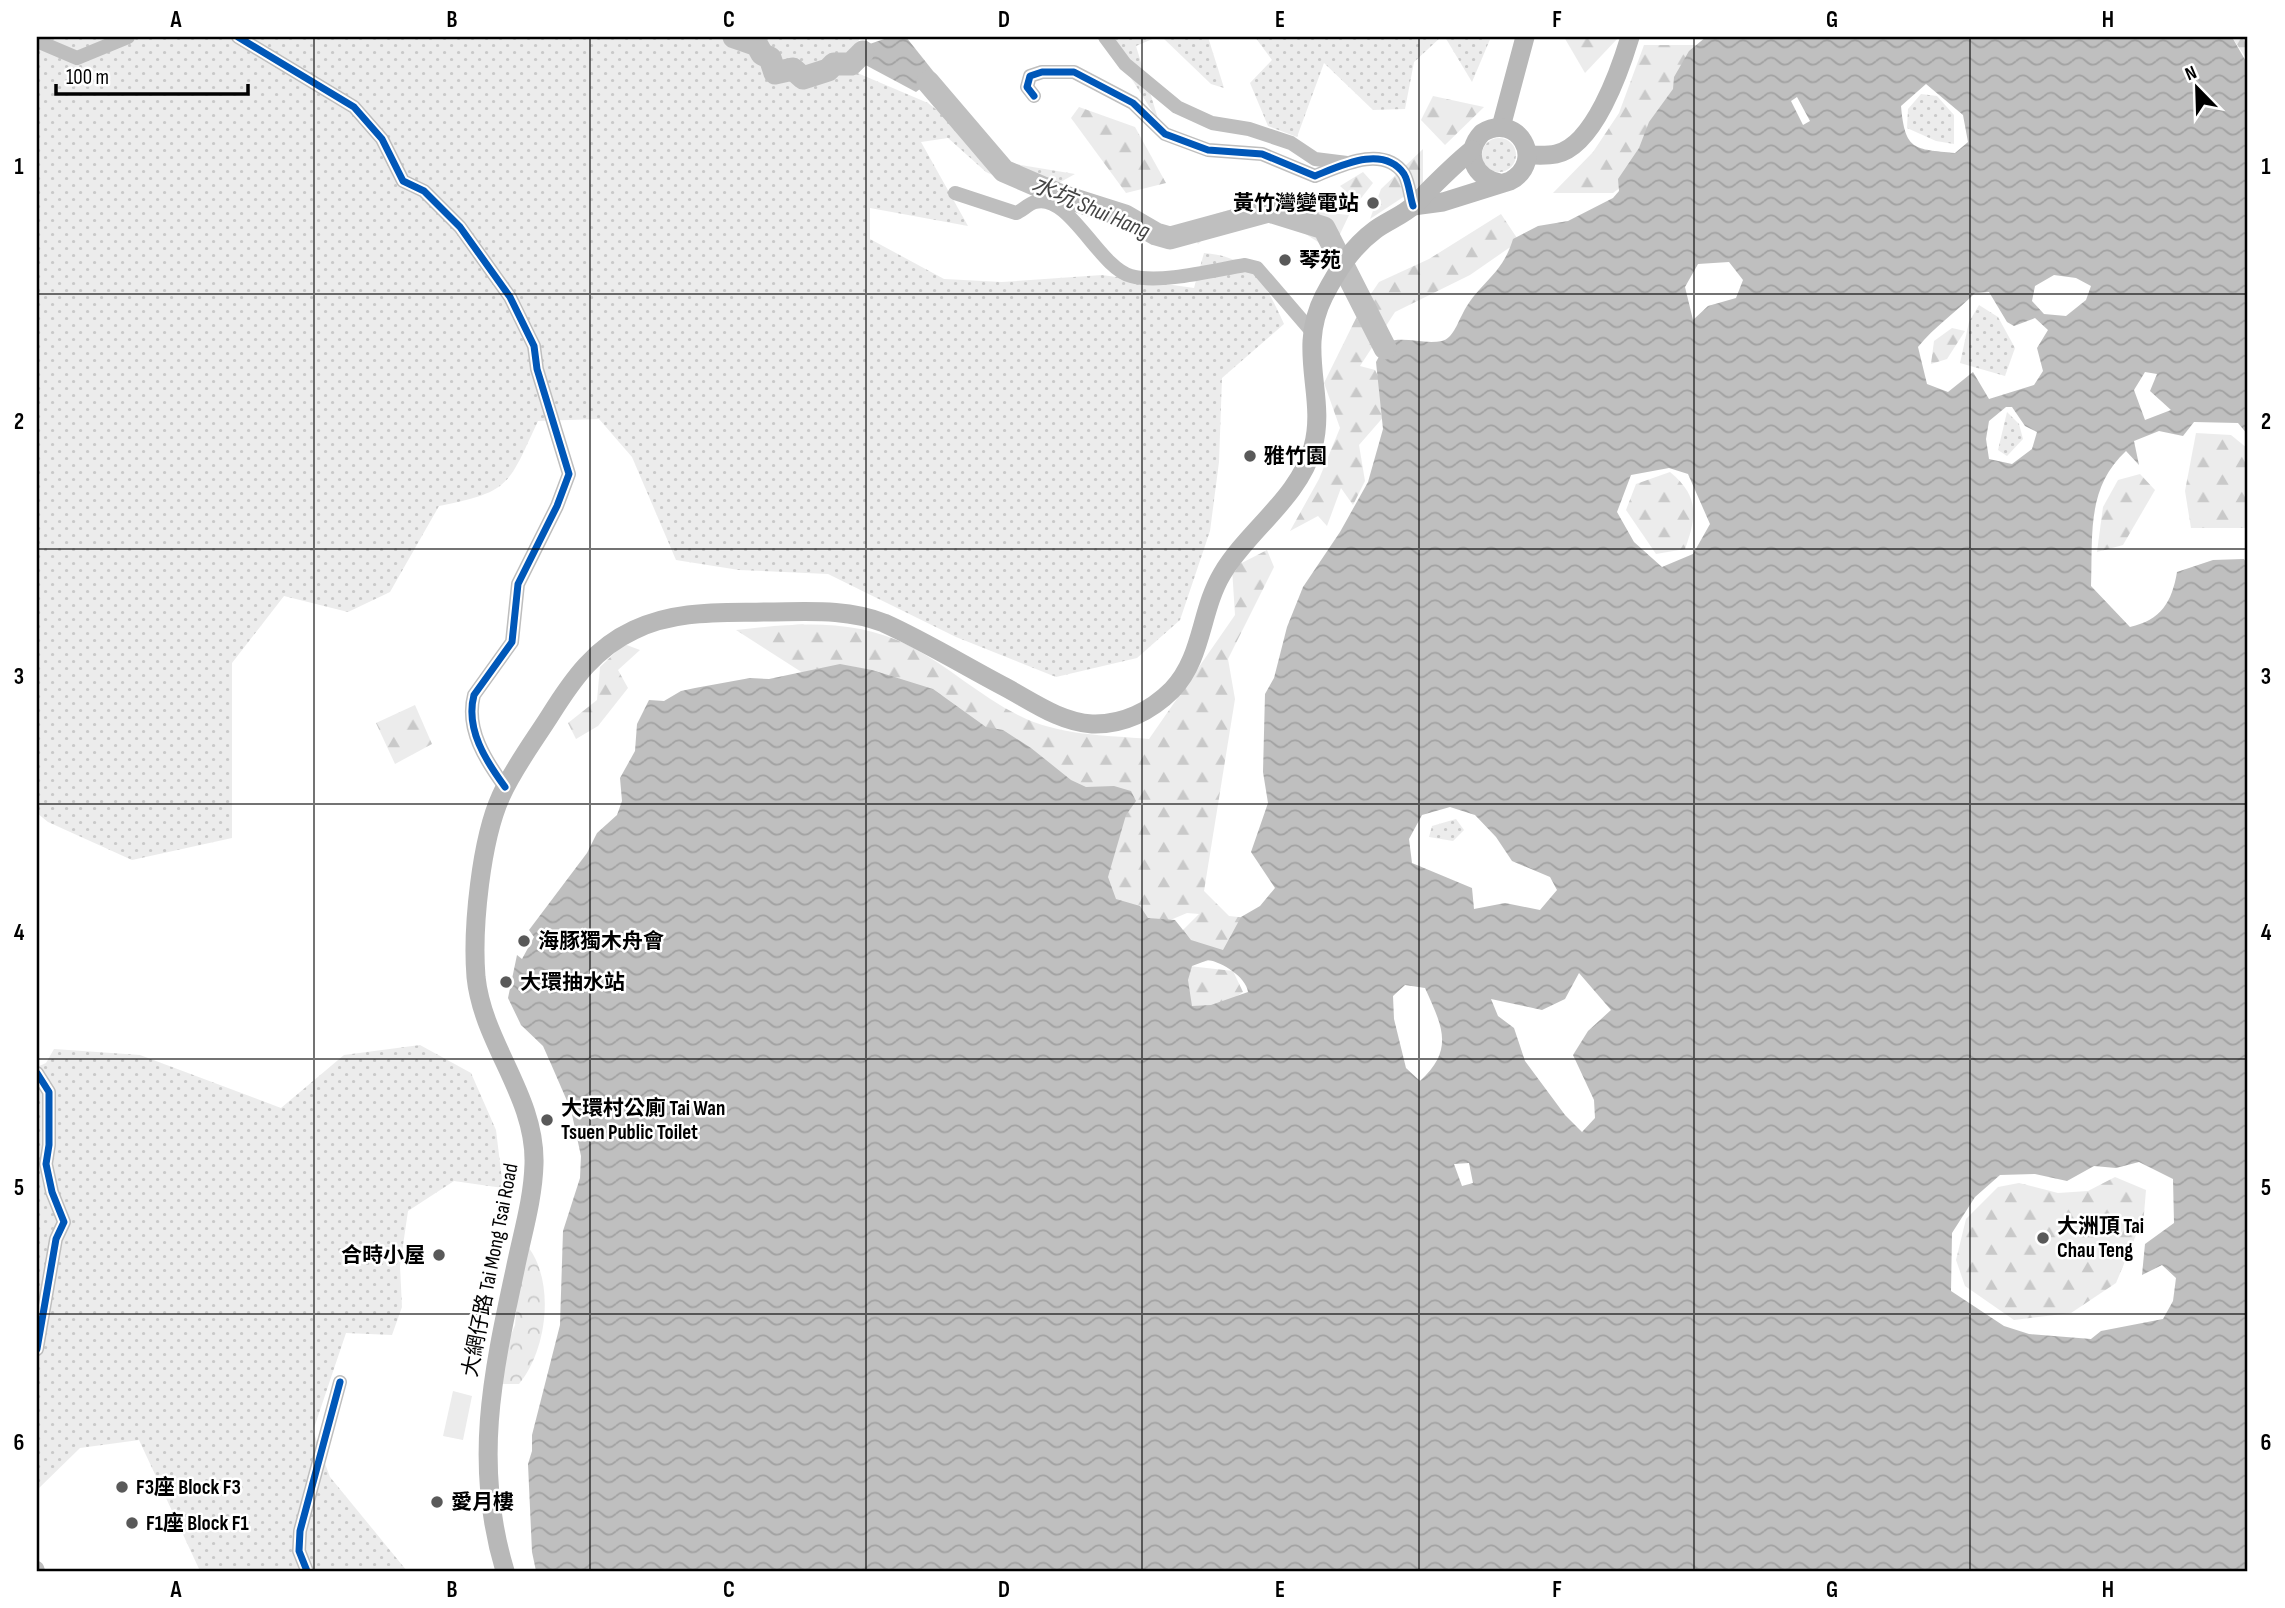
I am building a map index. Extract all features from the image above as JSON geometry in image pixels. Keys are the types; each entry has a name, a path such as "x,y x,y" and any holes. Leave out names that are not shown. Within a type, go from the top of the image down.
{"main road":[{"path":"1525,37 1501,127 1520,135 1528,155 1558,154 1594,122 1604,107 1630,37"},
{"name":"大網仔路 Tai Mong Tsai Road","path":"505,1571 494,1527 487,1479 488,1417 495,1363 529,1203 534,1156 526,1111 481,1005 475,955 486,841 505,787 567,688 596,653 638,628 681,615 850,612 897,628 1066,719 1102,724 1130,718 1147,710 1183,677 1194,656 1206,610 1221,576 1291,490 1309,460 1317,424 1311,364 1313,333 1322,300 1343,264 1374,231 1413,206 1443,174 1472,150 1482,133 1501,127"},
{"path":"1472,150 1475,169 1482,176 1500,183"},
{"name":"大網仔路 Tai Mong Tsai Road","path":"1413,206 1443,202 1520,175 1528,155"}],"street":[{"path":"37,41 77,58 128,37"},
{"path":"238,37 354,107 382,138 403,181 424,191 460,227 510,297 534,346 537,369 569,474 518,584 512,642 474,695 472,705 476,737 505,787"},
{"path":"1105,37 1125,64 1177,107 1212,123 1249,129 1291,144 1315,159 1348,163"},
{"path":"1034,96 1027,87 1030,76 1042,72 1074,72 1133,103 1165,134 1208,150 1262,154 1315,176 1355,159 1387,161 1404,174 1413,206"},
{"path":"954,193 1016,213 1035,202 1053,204 1077,224 1096,248 1130,276 1168,276 1245,265 1257,268 1313,333"},
{"path":"37,1073 49,1092 49,1145 46,1164 52,1192 64,1222 56,1239 37,1349"},
{"path":"307,1571 299,1551 300,1531 340,1382"}],"green space":[{"path":"37,37 861,37 841,66 928,103 1002,162 1075,174 1037,195 986,172 948,138 921,142 968,226 870,208 870,239 944,279 1002,282 1102,275 1194,288 1204,253 1235,260 1246,267 1256,275 1271,297 1284,324 1222,378 1219,462 1210,531 1180,620 1137,658 1056,677 956,637 828,574 739,570 676,560 632,457 599,419 538,421 520,459 504,482 481,496 439,506 390,592 348,612 284,596 232,663 232,838 132,860 48,822 37,813"},
{"path":"1105,37 1157,37 1136,46 1159,122"},
{"path":"1162,37 1208,37 1224,88 1211,84"},
{"path":"1255,37 1441,37 1414,62 1405,109 1373,110 1324,63 1297,137 1268,126 1250,83 1272,60"},
{"path":"1445,37 1491,37 1472,82"},
{"path":"1564,37 1619,37 1585,73"},
{"path":"2232,37 2248,37 2248,61"},
{"path":"1644,45 1697,45 1680,143 1613,193 1553,193 1593,152 1619,113"},
{"path":"1921,94 1937,96 1954,115 1954,144 1936,141 1907,128 1908,109"},
{"path":"1433,96 1484,107 1445,145 1421,120"},
{"path":"1079,107 1135,127 1166,183 1126,193 1071,118"},
{"path":"1499,138 1511,143 1516,155 1511,167 1499,172 1487,167 1482,155 1487,143"},
{"path":"1423,149 1423,184 1370,219 1381,189"},
{"path":"1363,172 1373,183 1358,202 1340,186"},
{"path":"1259,201 1298,210 1349,215 1332,251 1276,215 1215,229 1198,244 1186,223"},
{"path":"1501,214 1519,241 1470,275 1395,312 1360,366 1375,370 1393,406 1359,445 1365,481 1353,505 1341,488 1327,526 1318,516 1290,531 1319,479 1340,428 1324,383 1360,310 1379,282 1429,259"},
{"path":"1979,305 1998,317 2015,348 2005,376 1960,363 1969,322"},
{"path":"1952,328 1965,331 1947,359 1931,364 1934,341"},
{"path":"2007,412 2019,424 2023,439 2007,456 1998,450"},
{"path":"2196,433 2231,435 2247,448 2248,528 2191,528 2185,491"},
{"path":"1670,472 1691,498 1692,526 1685,549 1656,554 1626,510 1636,484"},
{"path":"2140,474 2155,490 2123,545 2097,552 2103,507 2118,480"},
{"path":"1267,550 1274,567 1228,659 1235,699 1204,891 1229,916 1267,920 1240,957 1184,964 1163,950 1199,914 1187,913 1156,926 1105,907 1044,780 803,673 736,630 824,625 868,631 910,646 1004,707 1034,722 1066,731 1149,739 1235,615 1232,568"},
{"path":"624,644 640,650 618,670 628,688 598,726 576,739 568,723 597,700 600,667"},
{"path":"415,705 432,744 395,764 376,723"},
{"path":"1456,819 1464,830 1453,841 1429,837 1432,826"},
{"path":"1189,966 1233,971 1243,992 1203,1019 1185,1000"},
{"path":"420,1045 471,1073 496,1130 503,1188 454,1181 408,1211 400,1266 402,1307 392,1335 346,1333 313,1431 330,1477 407,1571 200,1571 139,1440 80,1448 37,1490 37,1067 46,1063 54,1049 140,1055 281,1108 344,1055"},
{"path":"2115,1177 2146,1190 2143,1226 2139,1228 2116,1283 2071,1313 2014,1320 1965,1286 1956,1260 1966,1219 1998,1187 2019,1183 2058,1193 2088,1191"},
{"path":"529,1248 537,1263 545,1298 541,1336 529,1370 519,1384 497,1384 500,1362 515,1325 519,1279"},
{"path":"453,1391 472,1396 463,1440 443,1436"}],"water":[{"path":"890,37 906,37 937,76 916,92 858,61 858,48"},
{"path":"1706,37 2232,37 2248,65 2248,435 2238,423 2194,422 2183,436 2159,431 2134,441 2139,465 2126,451 2113,465 2098,497 2092,531 2091,586 2130,627 2150,620 2163,608 2172,592 2177,572 2213,560 2244,559 2248,565 2248,1571 536,1571 532,1552 528,1464 532,1451 532,1435 560,1325 563,1231 580,1178 581,1156 571,1110 543,1046 521,1025 508,998 517,955 522,959 534,937 529,930 587,853 597,833 617,815 622,801 620,778 635,751 637,724 649,700 664,701 681,691 695,688 750,678 769,679 840,664 872,670 933,689 986,727 1003,730 1031,748 1071,780 1086,787 1114,786 1131,791 1136,801 1126,815 1108,877 1116,899 1140,906 1148,918 1175,920 1191,940 1223,950 1241,917 1260,906 1275,888 1251,852 1268,803 1263,772 1265,694 1274,678 1287,627 1303,587 1340,532 1368,482 1383,429 1376,362 1387,342 1435,342 1449,337 1475,294 1502,263 1513,239 1538,226 1568,221 1613,198 1619,191 1618,179 1639,148 1649,122 1673,89 1674,77 1689,51","holes":["1926,84 1963,115 1968,142 1955,153 1930,150 1914,145 1905,132 1901,106","1797,97 1810,121 1803,125 1791,101","1729,262 1743,280 1736,298 1708,306 1693,320 1685,287 1698,264","2054,275 2076,278 2091,286 2086,300 2066,316 2044,314 2032,301 2035,286","1989,292 2007,322 2014,326 2035,318 2048,330 2037,348 2043,371 2034,385 1989,399 1973,372 1948,392 1927,384 1918,347 1975,293","2145,372 2157,374 2150,391 2171,410 2145,420 2134,390","2006,407 2012,407 2025,426 2037,432 2032,449 2012,464 1989,459 1986,439 1989,421","1669,468 1688,474 1710,524 1693,554 1662,567 1634,542 1617,512 1631,475","1450,807 1475,815 1496,837 1512,861 1550,877 1557,890 1540,910 1505,903 1474,909 1472,888 1412,863 1409,839 1422,815","1208,960 1232,971 1243,981 1248,992 1211,1005 1192,1006 1188,980 1192,966","1579,973 1611,1010 1588,1031 1573,1055 1594,1100 1595,1118 1582,1132 1565,1115 1525,1061 1514,1028 1498,1016 1491,999 1542,1010 1565,999","1405,985 1425,988 1442,1037 1438,1058 1420,1081 1406,1068 1394,1019 1393,996","2139,1162 2173,1179 2174,1223 2145,1244 2142,1275 2162,1265 2176,1278 2173,1301 2163,1319 2101,1331 2091,1339 2029,1334 2004,1326 1951,1291 1952,1233 1975,1197 2000,1175 2035,1174 2067,1181 2094,1166 2116,1168","1469,1163 1473,1183 1462,1186 1454,1164"]}],"waterway":[{"path":"734,37 757,45 762,54 770,58 775,73 793,69 803,78 828,70 834,64 851,64 863,52"},
{"name":"水坑 Shui Hang","path":"928,82 1004,171 1062,196 1125,216 1156,234 1170,238 1269,211 1324,228 1385,348"}],"cycle path":[{"path":"238,37 354,107 382,139 403,181 424,191 460,227 510,297 534,346 537,369 569,474 557,506 518,584 512,642 474,695 472,720 479,744 505,787"},
{"path":"1034,96 1027,87 1030,76 1042,72 1074,72 1133,103 1165,134 1208,150 1262,154 1315,176 1361,160 1385,160 1404,174 1413,206"},
{"path":"37,1073 49,1092 49,1145 46,1164 52,1192 64,1222 56,1239 37,1349"},
{"path":"307,1571 299,1551 300,1531 340,1382"}],"place":[{"name":"黃竹灣變電站","path":"1373,203"},
{"name":"琴苑","path":"1285,260"},
{"name":"雅竹園","path":"1250,456"},
{"name":"海豚獨木舟會","path":"524,941"},
{"name":"大環抽水站","path":"506,982"},
{"name":"大環村公廁 Tai Wan Tsuen Public Toilet","path":"547,1120"},
{"name":"大洲頂 Tai Chau Teng","path":"2043,1238"},
{"name":"合時小屋","path":"439,1255"},
{"name":"F3座 Block F3","path":"122,1487"},
{"name":"愛月樓","path":"437,1502"},
{"name":"F1座 Block F1","path":"132,1523"}]}
